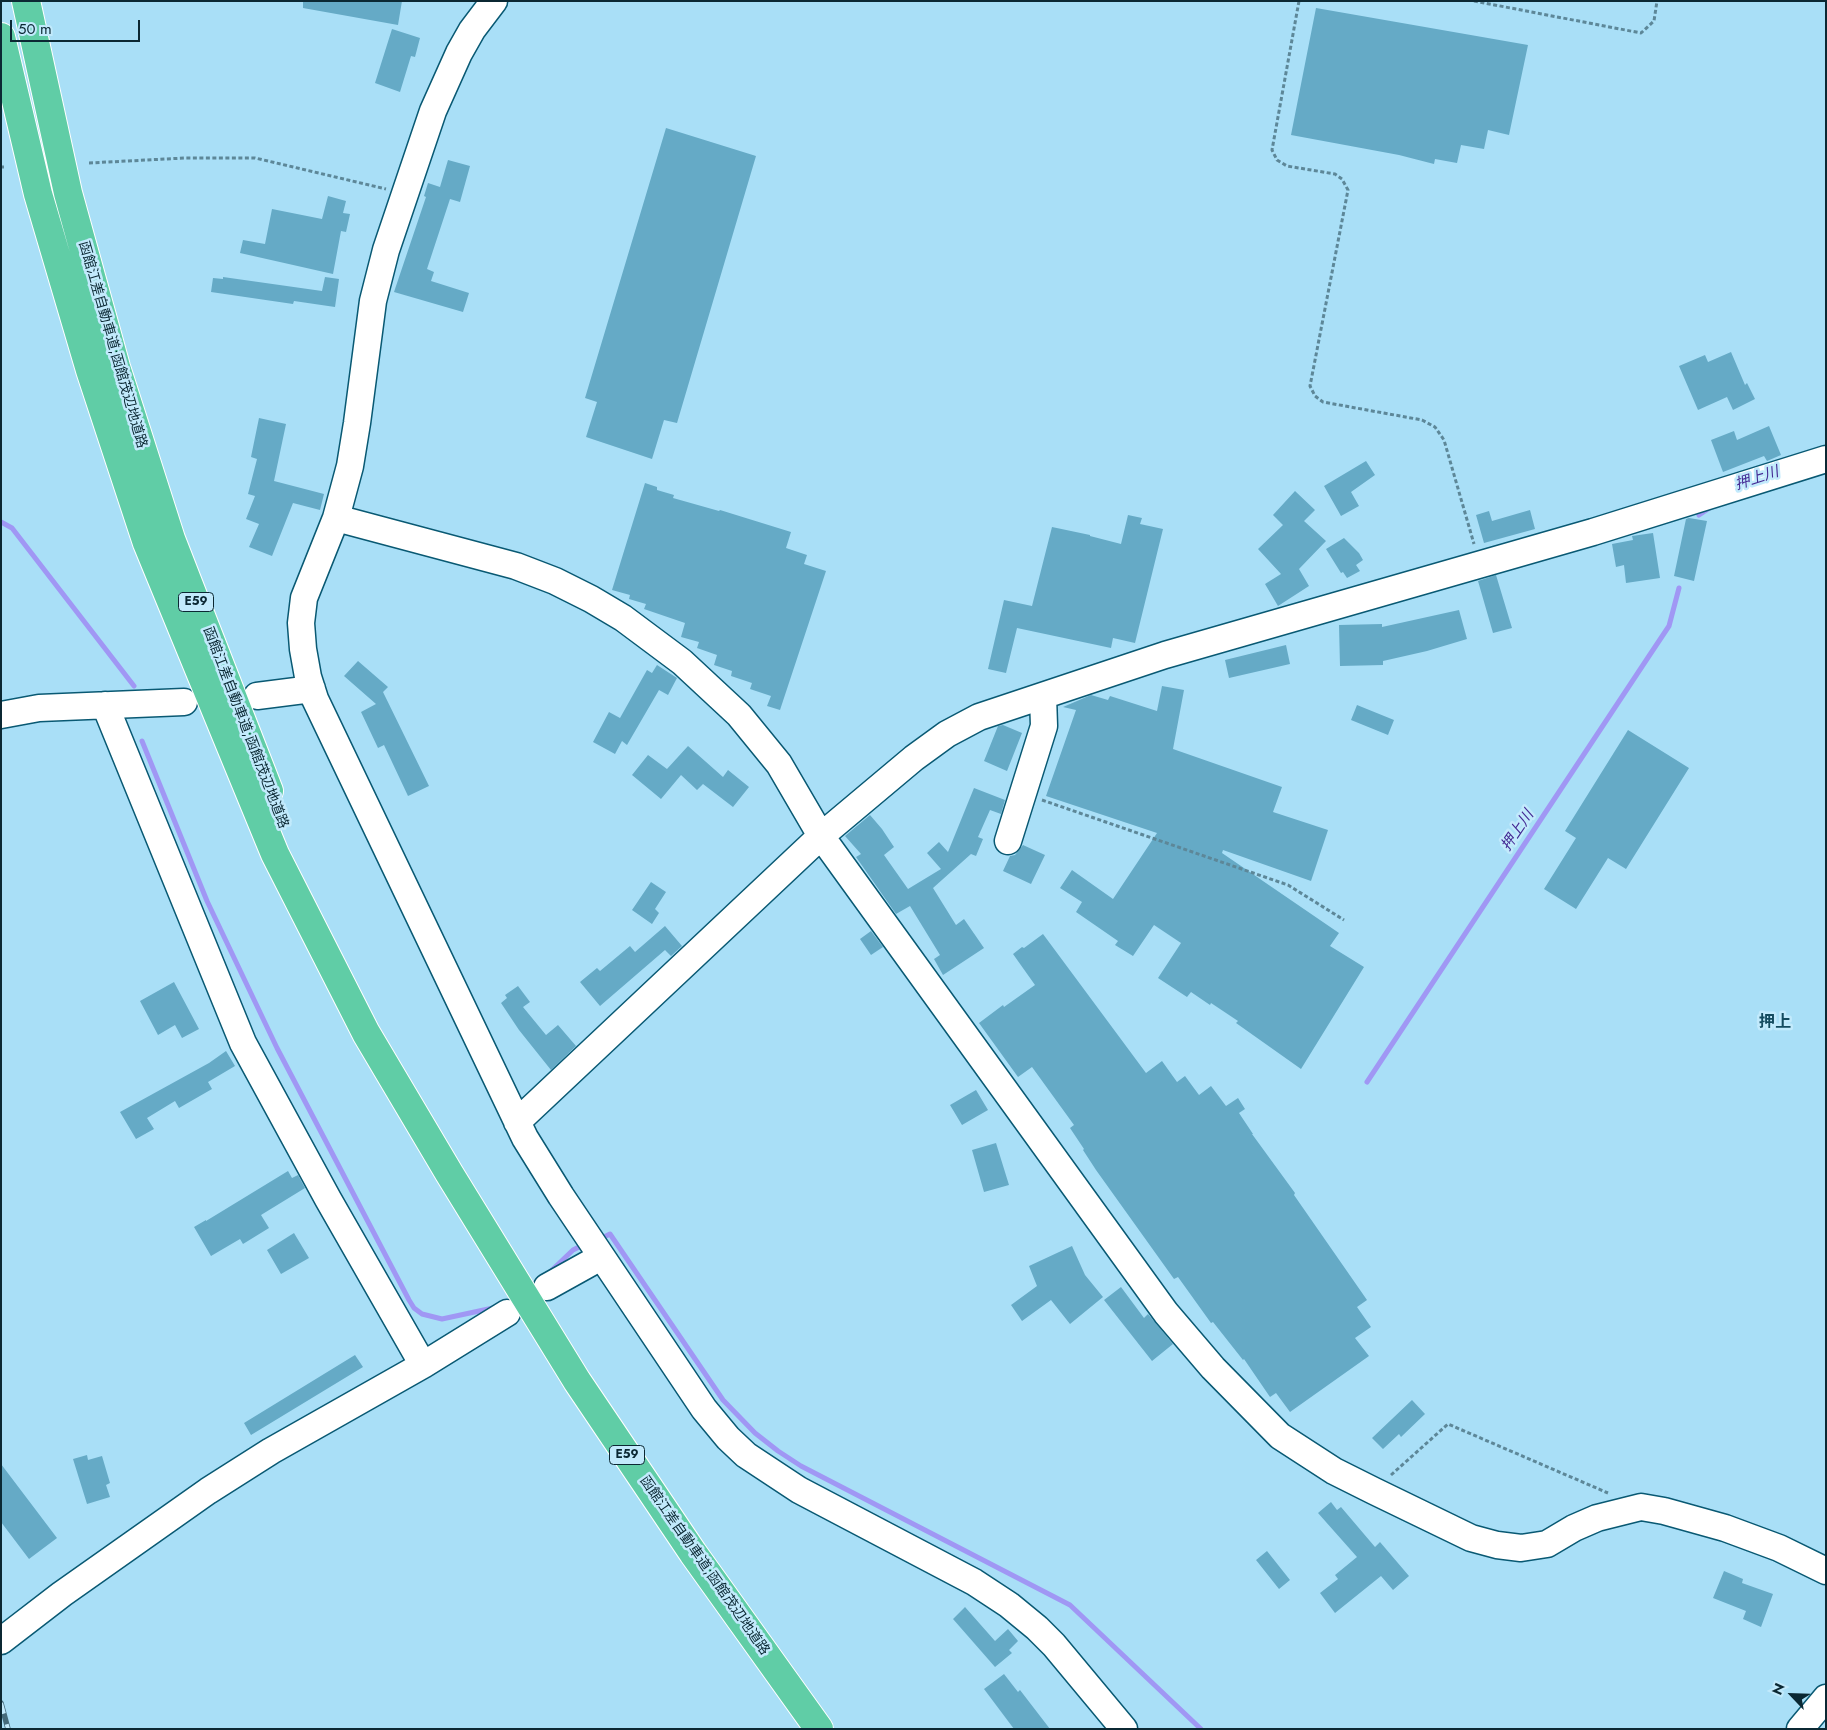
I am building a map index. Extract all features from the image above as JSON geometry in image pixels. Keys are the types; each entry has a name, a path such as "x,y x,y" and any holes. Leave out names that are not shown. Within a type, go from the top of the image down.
{"highway":[{"name":"函館江差自動車道;函館茂辺地道路","path":"26,1 68,193 116,367 171,539 290,846 449,1173"},
{"name":"函館江差自動車道;函館茂辺地道路","path":"1,38 38,194 90,370 147,543 275,854 366,1032 449,1173 577,1381 693,1553 819,1729"}],"street":[{"path":"494,1 472,30 459,53 433,111 386,250 373,301 350,466 336,518 304,598 302,623 304,649 315,699 525,1138 601,1257 704,1409 728,1438 746,1455 799,1490 974,1582 1009,1605 1037,1628 1063,1656 1124,1729"},
{"path":"517,1122 821,836 914,758 946,734 979,717 1165,655 1602,529 1826,459"},
{"path":"336,518 516,566 555,581 591,598 623,618 682,662 739,715 779,764 821,836 1166,1313 1213,1368 1280,1436 1334,1471 1471,1538 1497,1545 1521,1548 1547,1544 1574,1528 1597,1518 1641,1507 1664,1511 1725,1528 1778,1548 1826,1571"},
{"path":"258,696 312,689"},
{"path":"1008,841 1044,726 1043,696"},
{"path":"1,715 39,708 184,702"},
{"path":"105,704 243,1043 328,1199 423,1365"},
{"path":"546,1287 601,1257"},
{"path":"1,1641 62,1594 208,1491 271,1451 423,1365 508,1313"},
{"path":"1800,1729 1826,1698"}],"path":[{"path":"1299,1 1272,150 1277,160 1287,166 1336,174 1342,179 1348,190 1310,386 1315,396 1322,402 1422,420 1435,427 1444,440 1480,565"},
{"path":"1474,1 1641,33 1654,21 1657,1"},
{"path":"89,163 185,158 255,158 406,194"},
{"path":"1023,794 1288,885 1344,920"},
{"path":"1374,1491 1448,1424 1641,1507"}],"building":[{"path":"303,1 402,1 398,25 303,8"},
{"path":"1316,8 1528,45 1509,135 1488,130 1484,149 1461,145 1457,163 1435,159 1434,164 1399,155 1291,135"},
{"path":"392,29 420,38 415,57 411,56 400,92 375,83"},
{"path":"666,128 756,156 677,423 664,420 652,459 586,437 597,402 585,398"},
{"path":"448,160 470,166 460,202 450,199 427,269 434,272 431,281 469,293 463,312 394,292 426,197 424,196 428,183 440,187"},
{"path":"328,196 346,201 343,213 350,214 346,232 341,231 333,274 240,253 243,240 265,244 272,209 322,219"},
{"path":"223,277 322,291 325,277 339,279 335,307 294,301 293,304 211,292 213,278 223,279"},
{"path":"1731,352 1745,385 1747,383 1755,399 1733,410 1727,397 1698,410 1679,366 1705,355 1708,362"},
{"path":"259,418 286,424 274,481 324,494 320,510 293,503 272,556 249,547 259,524 246,519 255,496 248,494 257,459 251,457"},
{"path":"1769,426 1781,455 1767,461 1764,456 1723,472 1711,440 1734,431 1737,440"},
{"path":"1366,461 1375,475 1351,492 1359,506 1341,516 1324,486"},
{"path":"645,483 657,487 657,490 674,495 673,498 791,532 786,548 807,555 804,564 826,571 780,710 767,706 771,696 750,689 752,683 731,676 732,671 714,665 717,655 697,648 699,642 681,637 685,623 644,609 646,604 629,599 630,595 612,590"},
{"path":"1295,491 1315,510 1304,521 1326,541 1299,569 1309,586 1278,606 1265,584 1281,574 1258,549 1283,525 1273,515"},
{"path":"1530,510 1535,529 1484,543 1476,515 1489,511 1492,521"},
{"path":"1128,515 1142,518 1140,524 1163,529 1135,643 1113,638 1111,648 1017,628 1006,673 988,669 1004,600 1032,606 1052,527 1121,544"},
{"path":"1686,519 1707,521 1694,581 1674,576"},
{"path":"1653,533 1660,578 1626,583 1624,565 1616,567 1612,544 1633,540 1632,536"},
{"path":"1344,538 1359,553 1363,560 1356,565 1360,571 1347,578 1343,572 1341,573 1326,549"},
{"path":"1496,575 1512,628 1493,633 1478,581"},
{"path":"1459,610 1467,639 1383,661 1383,665 1340,666 1339,625 1382,624 1382,627"},
{"path":"1286,645 1290,664 1229,678 1225,660"},
{"path":"358,661 388,687 383,692 429,786 408,796 384,745 378,748 361,712 376,704 344,676"},
{"path":"657,665 677,678 668,695 659,690 627,745 622,741 615,754 593,742 609,712 620,718 647,670 652,673"},
{"path":"1162,686 1184,690 1173,749 1282,787 1273,812 1328,830 1311,881 1223,850 1222,853 1339,933 1330,946 1364,967 1301,1069 1211,1003 1210,1005 1191,992 1187,997 1158,978 1181,943 1154,925 1133,956 1115,945 1118,941 1076,912 1082,902 1060,888 1072,870 1113,899 1157,833 1046,796 1076,710 1063,707 1091,695 1108,700 1110,696 1157,711"},
{"path":"1357,705 1394,720 1388,735 1351,720"},
{"path":"1003,725 1022,733 1007,771 984,761 998,726"},
{"path":"1628,730 1689,768 1626,869 1608,858 1576,909 1544,889 1576,838 1565,831"},
{"path":"688,746 723,777 728,770 749,787 733,807 703,784 697,790 681,775 661,799 632,775 648,755 667,769"},
{"path":"974,788 1005,800 1001,814 990,810 978,837 983,839 976,856 971,854 933,888 956,925 964,919 984,948 943,975 934,959 940,955 910,906 896,914 856,857 861,854 845,836 870,815 894,847 884,855 908,889 941,869 927,853 939,842 948,852"},
{"path":"1023,845 1045,855 1031,884 1003,871 1010,856 1015,855"},
{"path":"651,882 666,892 655,909 659,913 652,924 632,910"},
{"path":"665,926 682,946 671,956 665,950 600,1006 580,982 597,968 600,971 630,946 635,952"},
{"path":"871,931 883,947 871,955 860,939"},
{"path":"1043,934 1146,1073 1162,1061 1177,1082 1185,1076 1199,1095 1211,1086 1226,1106 1238,1098 1245,1109 1239,1113 1252,1134 1295,1193 1294,1195 1367,1300 1357,1307 1371,1327 1355,1338 1369,1356 1290,1412 1276,1393 1270,1397 1244,1359 1213,1322 1211,1323 1178,1277 1174,1279 1096,1170 1070,1128 1074,1125 1032,1067 1018,1077 979,1023 1035,985 1013,954"},
{"path":"174,982 199,1029 182,1038 175,1025 158,1035 140,1001"},
{"path":"518,986 530,1002 523,1007 546,1035 558,1025 576,1046 551,1070 519,1030 501,1003 507,998 505,995"},
{"path":"226,1051 235,1066 208,1082 212,1089 179,1108 175,1101 147,1118 154,1129 136,1139 120,1112 209,1063"},
{"path":"976,1090 988,1110 962,1125 950,1105"},
{"path":"996,1143 1009,1185 984,1192 972,1150"},
{"path":"288,1171 292,1178 298,1175 305,1188 261,1215 269,1228 243,1244 240,1239 211,1256 194,1227"},
{"path":"294,1233 309,1258 281,1274 267,1250"},
{"path":"1072,1246 1085,1275 1103,1297 1070,1324 1051,1300 1022,1321 1011,1305 1037,1286 1029,1266"},
{"path":"1121,1287 1144,1318 1148,1314 1173,1344 1152,1361 1104,1300"},
{"path":"355,1355 363,1367 251,1435 244,1423"},
{"path":"1412,1400 1425,1414 1401,1437 1399,1434 1383,1449 1372,1438"},
{"path":"87,1455 88,1460 102,1456 110,1483 106,1485 110,1497 87,1504 73,1459"},
{"path":"1,1464 57,1538 29,1559 1,1522"},
{"path":"1331,1502 1337,1510 1341,1507 1375,1547 1380,1542 1409,1576 1393,1590 1381,1576 1335,1613 1320,1593 1338,1579 1335,1575 1357,1557 1318,1513"},
{"path":"1267,1551 1290,1580 1279,1589 1256,1560"},
{"path":"1724,1571 1743,1579 1742,1583 1773,1594 1761,1627 1743,1619 1746,1611 1713,1598"},
{"path":"965,1607 995,1641 1008,1629 1018,1641 1009,1650 1012,1653 995,1667 953,1619"},
{"path":"1004,1674 1018,1692 1020,1690 1050,1729 1014,1729 984,1689"}],"waterway":[{"name":"押上川","path":"1699,515 1711,507"},
{"path":"1,522 12,528 134,686"},
{"name":"押上川","path":"1367,1082 1669,626 1679,588"},
{"path":"142,741 207,901 277,1048 409,1300 414,1308 422,1314 442,1319 493,1308"},
{"path":"606,1236 610,1234 723,1400 755,1433 801,1466 1070,1605 1201,1729"},
{"path":"550,1272 573,1250 579,1247"}],"railway":[{"path":"1,1703 8,1729"}],"district":[{"name":"押上","path":"1775,1023"}]}
